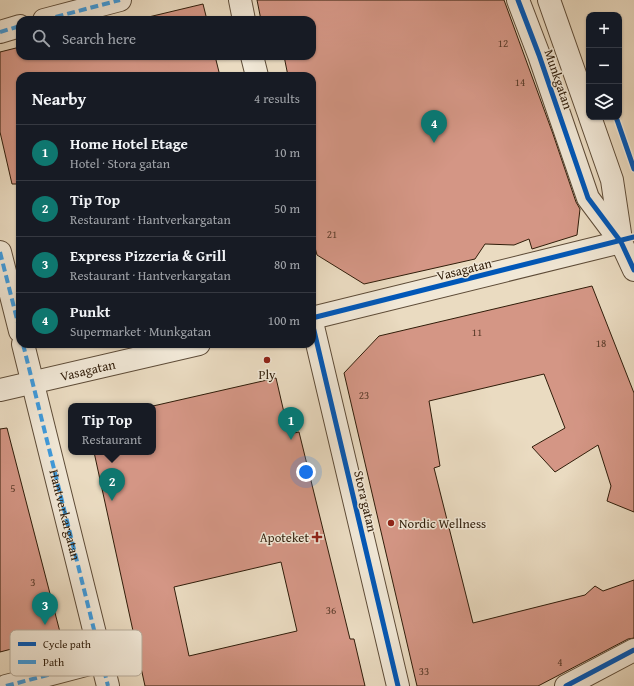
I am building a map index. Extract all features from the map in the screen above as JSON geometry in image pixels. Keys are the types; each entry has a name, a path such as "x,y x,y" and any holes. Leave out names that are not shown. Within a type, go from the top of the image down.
{"street":[{"path":"59,16 120,0"},
{"path":"240,0 243,16"},
{"name":"Munkgatan","path":"518,0 539,55 588,198 621,242 634,270"},
{"name":"Munkgatan","path":"549,0 586,105"},
{"path":"0,32 16,27"},
{"path":"253,60 256,72"},
{"name":"Munkgatan","path":"591,120 612,180 621,242"},
{"name":"Vasagatan","path":"316,317 621,242"},
{"path":"0,252 16,315"},
{"name":"Stora gatan","path":"316,339 398,686"},
{"name":"Hantverkargatan","path":"24,348 93,630"},
{"name":"Vasagatan","path":"0,390 183,348"},
{"path":"566,686 634,650"},
{"path":"6,686 44,676"},
{"name":"Hantverkargatan","path":"105,676 108,686"}],"building":[{"path":"257,0 504,0 576,202 580,209 577,235 532,249 529,239 514,245 485,244 475,259 364,284 317,255 316,72 287,72 285,60 316,60 316,16 260,16"},
{"path":"203,4 206,16 153,16"},
{"path":"16,48 16,60 216,60 219,72 16,72 16,184 12,184 0,132 0,52"},
{"path":"592,286 634,393 634,512 607,501 611,486 598,445 555,472 532,447 565,428 544,374 429,401 440,466 434,468 473,623 585,595 595,586 603,591 634,580 634,638 628,639 538,686 417,686 344,373 379,336"},
{"path":"276,378 289,434 299,432 350,639 354,639 365,686 145,686 142,672 142,630 133,630 95,455 156,455 156,405","holes":["281,562 297,631 189,656 174,587"]},
{"path":"7,428 59,630 10,630 10,649 0,652 0,429"}],"marked path":[{"path":"59,16 120,0"},
{"path":"0,32 16,27"},
{"path":"0,252 16,315"},
{"path":"24,348 94,630"},
{"path":"6,686 44,676"},
{"path":"106,676 108,686"}],"cycle path":[{"path":"518,0 539,55 588,198 621,242 634,270"},
{"path":"617,120 634,169"},
{"path":"316,317 634,237"},
{"path":"316,339 398,686"},
{"path":"566,686 634,650"}],"place":[{"name":"Punkt","path":"434,143"},
{"name":"Ply","path":"267,360"},
{"name":"Home Hotel Etage","path":"291,440"},
{"name":"Tip Top","path":"112,501"},
{"name":"Nordic Wellness","path":"391,523"},
{"name":"Apoteket","path":"317,537"},
{"name":"Express Pizzeria & Grill","path":"45,625"}]}
